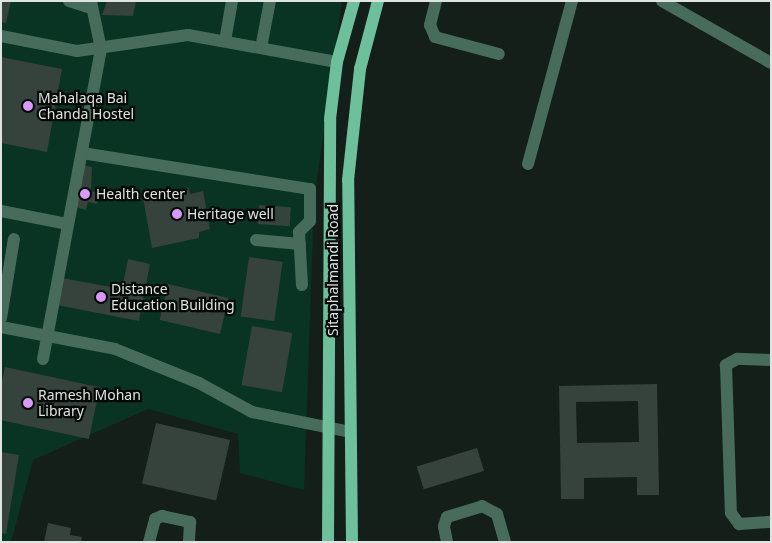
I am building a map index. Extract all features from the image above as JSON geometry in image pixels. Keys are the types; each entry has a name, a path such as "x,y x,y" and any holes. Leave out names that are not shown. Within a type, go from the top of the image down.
{"main road":[{"name":"Sitaphalmandi Road","path":"328,542 325,427 330,120 337,62 354,1"},
{"name":"Sitaphalmandi Road","path":"352,542 350,145 360,69 378,1"}],"lane":[{"path":"43,359 101,49 90,5 69,1"},
{"path":"225,41 232,1"},
{"path":"261,48 270,1"},
{"path":"436,1 430,25 435,36 499,54"},
{"path":"528,164 572,1"},
{"path":"662,1 771,63"},
{"path":"1,36 77,51 188,35 337,62"},
{"path":"82,153 307,188 312,195 310,221 300,229 302,285"},
{"path":"1,211 67,224"},
{"path":"1,318 14,239"},
{"path":"256,240 300,244"},
{"path":"1,327 115,349 161,366 258,414 350,432"},
{"path":"771,360 737,359 726,365 731,512 739,524 771,522"},
{"path":"447,542 444,526 448,517 482,506 497,514 505,542"},
{"path":"149,542 154,519 162,516 190,522 189,542"}],"green space":[{"path":"1,1 342,1 314,201 304,490 240,473 238,434 148,409 33,460 11,542 1,542"}],"building":[{"path":"1,1 11,1 6,23 1,22"},
{"path":"107,1 136,1 133,16 102,15"},
{"name":"Mahalaqa Bai Chanda Hostel","path":"1,57 62,69 47,152 1,143"},
{"name":"Health center","path":"83,165 92,167 91,191 100,193 97,204 88,202 86,210 72,206"},
{"name":"Heritage well","path":"189,188 190,194 203,191 210,229 199,232 199,238 152,248 143,198"},
{"path":"259,205 291,207 290,226 258,224"},
{"path":"249,257 283,262 274,321 241,316"},
{"name":"Distance Education Building","path":"128,259 150,264 139,321 57,305 62,278 122,289"},
{"path":"168,284 228,298 220,334 160,320"},
{"path":"252,326 292,333 282,392 242,385"},
{"path":"5,367 100,387 89,439 1,420 1,386"},
{"path":"657,384 659,495 637,495 637,477 584,478 584,499 561,499 559,386","holes":["638,401 639,442 577,443 576,402"]},
{"path":"156,423 230,440 216,501 142,483"},
{"path":"477,448 484,471 424,489 417,466"},
{"path":"1,452 19,455 6,534 1,533"},
{"path":"48,523 71,528 70,535 82,537 81,542 44,542"}],"place":[{"name":"Mahalaqa Bai Chanda Hostel","path":"28,106"},
{"name":"Health center","path":"85,194"},
{"name":"Heritage well","path":"177,214"},
{"name":"Distance Education Building","path":"101,297"},
{"name":"Ramesh Mohan Library","path":"28,403"}]}
